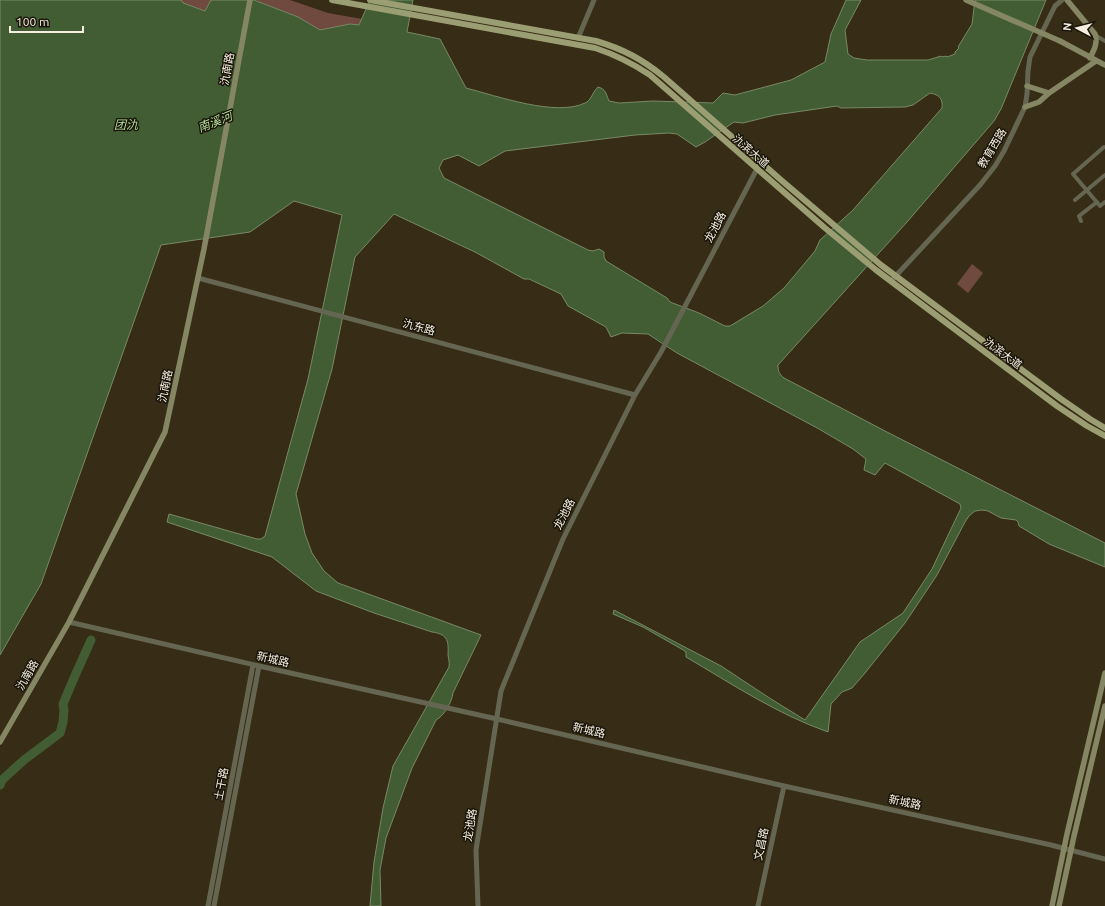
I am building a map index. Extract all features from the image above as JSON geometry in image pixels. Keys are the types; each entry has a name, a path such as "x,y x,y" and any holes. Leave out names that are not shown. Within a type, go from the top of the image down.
{"main road":[{"name":"氿南路","path":"0,742 69,622 165,432 204,248 250,0"},
{"name":"氿滨大道","path":"332,0 595,48 631,62 650,75 756,169 876,270 1057,406 1105,436"},
{"name":"氿滨大道","path":"370,0 578,38 614,46 634,55 648,64 674,86 881,265 1061,400 1090,420 1105,428"},
{"path":"966,0 1060,41 1105,65"},
{"path":"1067,0 1095,34 1096,44 1090,58"},
{"path":"1025,107 1039,102 1049,93 1096,61"},
{"path":"1027,86 1049,93"},
{"path":"1052,906 1105,673"},
{"path":"1059,906 1105,706"}],"street":[{"path":"578,38 594,0"},
{"name":"教育西路","path":"891,281 995,166 1009,142 1025,107 1030,57 1055,6 1062,0"},
{"path":"1095,34 1105,41"},
{"path":"1105,147 1073,174 1100,206 1105,202"},
{"name":"龙池路","path":"478,906 476,850 501,691 563,539 635,395 661,352 761,161"},
{"path":"1074,200 1105,175"},
{"path":"1081,221 1079,216 1097,202"},
{"name":"氿东路","path":"198,278 635,395"},
{"name":"新城路","path":"69,622 256,666 451,708 784,786 1064,848 1105,859"},
{"name":"土干路","path":"208,906 256,666"},
{"name":"土干路","path":"214,906 256,666"},
{"name":"文昌路","path":"758,906 784,786"}],"shaded area":[{"path":"181,0 211,0 205,11 183,3"},
{"path":"257,0 290,0 328,13 362,19 359,25 350,24 320,30 298,17"},
{"path":"972,264 983,273 968,293 957,284"}],"water":[{"name":"团氿","path":"0,0 181,0 183,3 205,11 211,0 254,0 298,17 320,30 350,24 359,25 370,0 413,0 407,32 440,39 466,88 526,104 559,108 573,107 587,102 598,87 604,90 609,101 619,103 653,101 713,103 723,93 735,95 791,80 825,62 831,34 846,0 861,0 845,30 848,54 854,58 867,60 928,60 955,54 972,24 975,0 1046,0 1001,109 994,121 907,222 778,365 778,369 784,378 1105,543 1105,567 1049,544 1019,526 1016,520 1001,518 988,511 975,511 965,522 937,575 905,623 852,688 842,692 831,704 828,732 809,725 755,698 686,657 685,651 643,627 613,614 614,610 721,666 805,720 860,642 903,613 932,569 961,508 960,504 885,463 875,475 864,470 866,459 853,449 819,429 677,353 648,334 622,333 611,337 606,327 568,306 561,294 529,279 524,279 475,252 394,214 355,257 332,369 296,494 305,534 312,553 324,571 338,583 481,635 445,712 436,720 412,768 386,838 380,870 381,906 370,906 374,862 383,808 393,766 449,667 448,645 446,638 441,634 374,613 316,591 272,557 167,522 169,514 257,539 261,539 265,536 308,379 342,215 294,201 250,232 161,245 41,584 0,655","holes":["930,93 940,98 942,108 853,210 820,240 815,251 784,288 763,306 730,326 725,326 699,313 670,302 667,298 606,261 604,252 599,249 593,251 588,250 444,178 439,168 443,160 458,155 479,166 505,151 635,135 677,134 696,147 734,122 743,123 775,115 837,106 841,108 905,107 913,105"]}],"waterway":[{"path":"0,785 2,780 24,760 60,733 63,722 63,704 91,640"}],"water label":[{"name":"南溪河","path":"215,122"}]}
